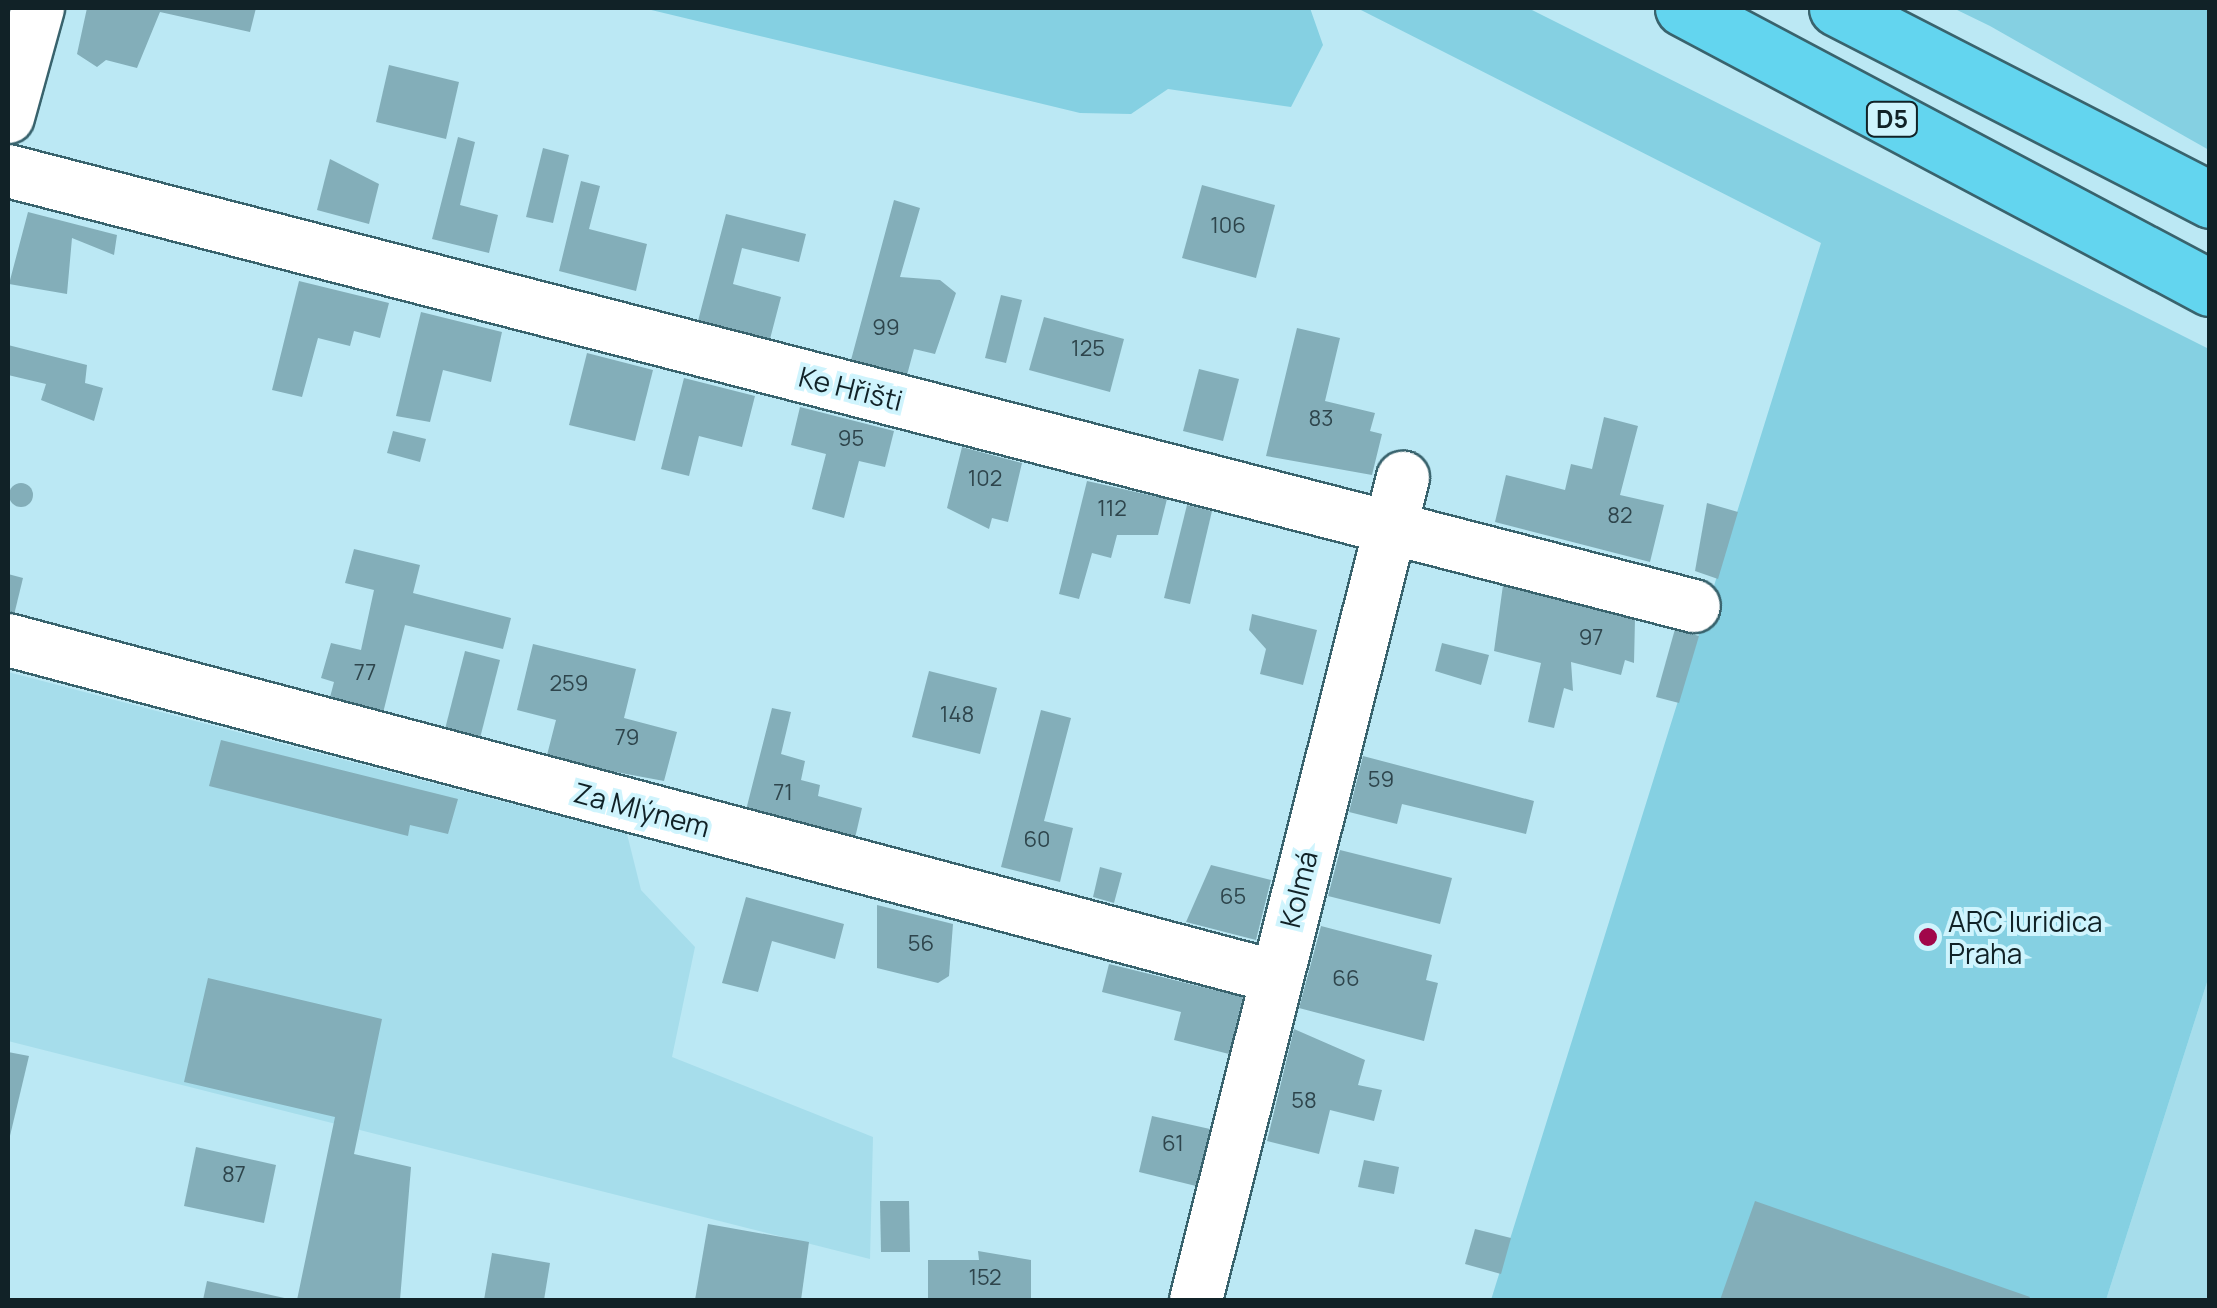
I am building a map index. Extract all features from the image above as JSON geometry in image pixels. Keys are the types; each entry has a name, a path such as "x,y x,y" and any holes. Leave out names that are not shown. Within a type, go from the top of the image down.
{"highway":[{"name":"D5","path":"1683,8 2210,288"},
{"path":"1837,8 2210,200"}],"street":[{"path":"8,117 38,8"},
{"name":"Ke Hřišti","path":"8,171 1694,606"},
{"name":"Kolmá","path":"1196,1300 1403,478"},
{"name":"Za Mlýnem","path":"8,640 1276,977"}],"shaded area":[{"path":"643,8 1310,8 1323,45 1291,107 1168,89 1131,114 1080,113"},
{"path":"1357,8 1528,8 2209,349 2209,976 2106,1300 1491,1300 1821,243"},
{"path":"1953,8 2209,8 2209,150 1990,26"},
{"path":"8,672 627,834 641,890 695,947 672,1057 873,1137 870,1259 8,1041"},
{"path":"2209,976 2209,1300 2106,1300"}],"building":[{"path":"87,8 256,8 250,32 160,12 137,68 106,60 97,67 77,54"},
{"path":"389,65 459,82 446,139 376,122"},
{"path":"458,137 475,142 460,205 498,215 489,253 432,239"},
{"path":"543,148 569,155 553,223 526,217"},
{"path":"330,159 379,184 369,224 317,210"},
{"path":"581,181 600,186 589,229 647,244 636,291 559,271"},
{"path":"1202,185 1275,205 1256,278 1182,258"},
{"path":"894,200 920,208 900,277 940,280 956,293 935,354 914,349 907,375 851,360"},
{"path":"28,212 117,235 114,255 72,238 67,294 9,284"},
{"path":"726,214 806,234 799,262 742,248 733,284 781,297 770,339 698,321"},
{"path":"299,281 389,303 380,338 354,331 350,346 318,338 302,397 272,390"},
{"path":"1001,295 1022,300 1006,363 985,358"},
{"path":"421,312 502,332 491,382 443,370 430,422 396,416"},
{"path":"1044,317 1124,339 1110,392 1029,370"},
{"path":"1297,328 1340,338 1325,401 1375,413 1370,431 1382,434 1372,475 1266,456"},
{"path":"8,345 87,365 85,383 103,388 94,421 41,400 46,384 8,375"},
{"path":"587,353 653,370 635,441 569,425"},
{"path":"1199,369 1239,379 1223,441 1183,431"},
{"path":"684,378 755,396 742,447 699,436 689,476 661,469"},
{"path":"800,407 894,431 885,467 859,461 844,518 812,509 826,454 791,445"},
{"path":"1604,417 1638,426 1620,495 1664,505 1650,562 1495,522 1506,475 1565,490 1571,464 1592,469"},
{"path":"393,431 426,439 420,462 387,453"},
{"path":"962,447 1022,463 1008,522 992,518 989,529 947,508"},
{"path":"1087,481 1167,499 1158,535 1117,535 1111,558 1092,553 1079,599 1059,594"},
{"path":"21,483 30,486 30,504 21,507 12,504 9,495 12,486"},
{"path":"1707,503 1738,512 1718,579 1695,571"},
{"path":"1187,505 1212,511 1190,604 1164,598"},
{"path":"354,549 420,565 413,593 511,618 503,649 405,625 382,717 328,705 334,682 321,678 331,643 361,650 374,590 345,583"},
{"path":"8,574 23,578 14,615 8,613"},
{"path":"1503,585 1635,619 1634,663 1625,660 1621,675 1571,662 1573,691 1564,688 1554,728 1528,722 1541,663 1494,651"},
{"path":"1252,614 1317,630 1303,685 1260,674 1266,649 1249,630"},
{"path":"1675,629 1699,636 1679,703 1656,697"},
{"path":"1442,643 1489,655 1481,685 1435,671"},
{"path":"533,644 636,669 624,718 677,732 664,781 546,759 556,720 517,710"},
{"path":"465,651 500,660 479,742 444,733"},
{"path":"929,671 997,688 980,754 912,737"},
{"path":"772,708 791,712 781,754 805,761 801,780 820,785 818,796 862,808 855,838 746,810"},
{"path":"1041,710 1071,718 1044,821 1073,828 1060,882 1001,867"},
{"path":"221,740 458,799 448,834 410,825 408,836 209,786"},
{"path":"1363,756 1534,801 1526,834 1402,804 1397,824 1349,812"},
{"path":"1340,850 1452,878 1440,924 1328,896"},
{"path":"1211,865 1271,880 1256,940 1186,922"},
{"path":"1100,867 1122,873 1114,903 1093,897"},
{"path":"746,897 844,924 835,959 772,941 758,992 722,983"},
{"path":"877,905 953,924 949,976 938,983 877,968"},
{"path":"1321,926 1432,955 1426,980 1438,983 1424,1041 1299,1008"},
{"path":"1109,964 1243,997 1229,1054 1174,1040 1181,1012 1102,992"},
{"path":"208,978 382,1019 354,1154 411,1167 400,1300 297,1300 335,1117 184,1082"},
{"path":"1294,1029 1365,1060 1358,1085 1382,1090 1374,1121 1330,1110 1319,1154 1267,1141"},
{"path":"8,1052 29,1056 9,1140 8,1140"},
{"path":"1152,1116 1210,1129 1196,1186 1139,1172"},
{"path":"196,1147 276,1165 264,1223 184,1206"},
{"path":"1364,1160 1399,1167 1394,1194 1358,1187"},
{"path":"880,1201 909,1201 910,1252 881,1252"},
{"path":"1755,1201 2030,1297 1720,1300"},
{"path":"708,1224 809,1242 801,1300 695,1300"},
{"path":"1475,1229 1511,1238 1501,1274 1465,1264"},
{"path":"978,1251 1031,1260 1031,1300 928,1300 928,1260 979,1260"},
{"path":"492,1253 550,1263 544,1300 484,1300"},
{"path":"207,1281 289,1299 203,1300"}],"place":[{"name":"ARC Iuridica Praha","path":"1928,937"}]}
